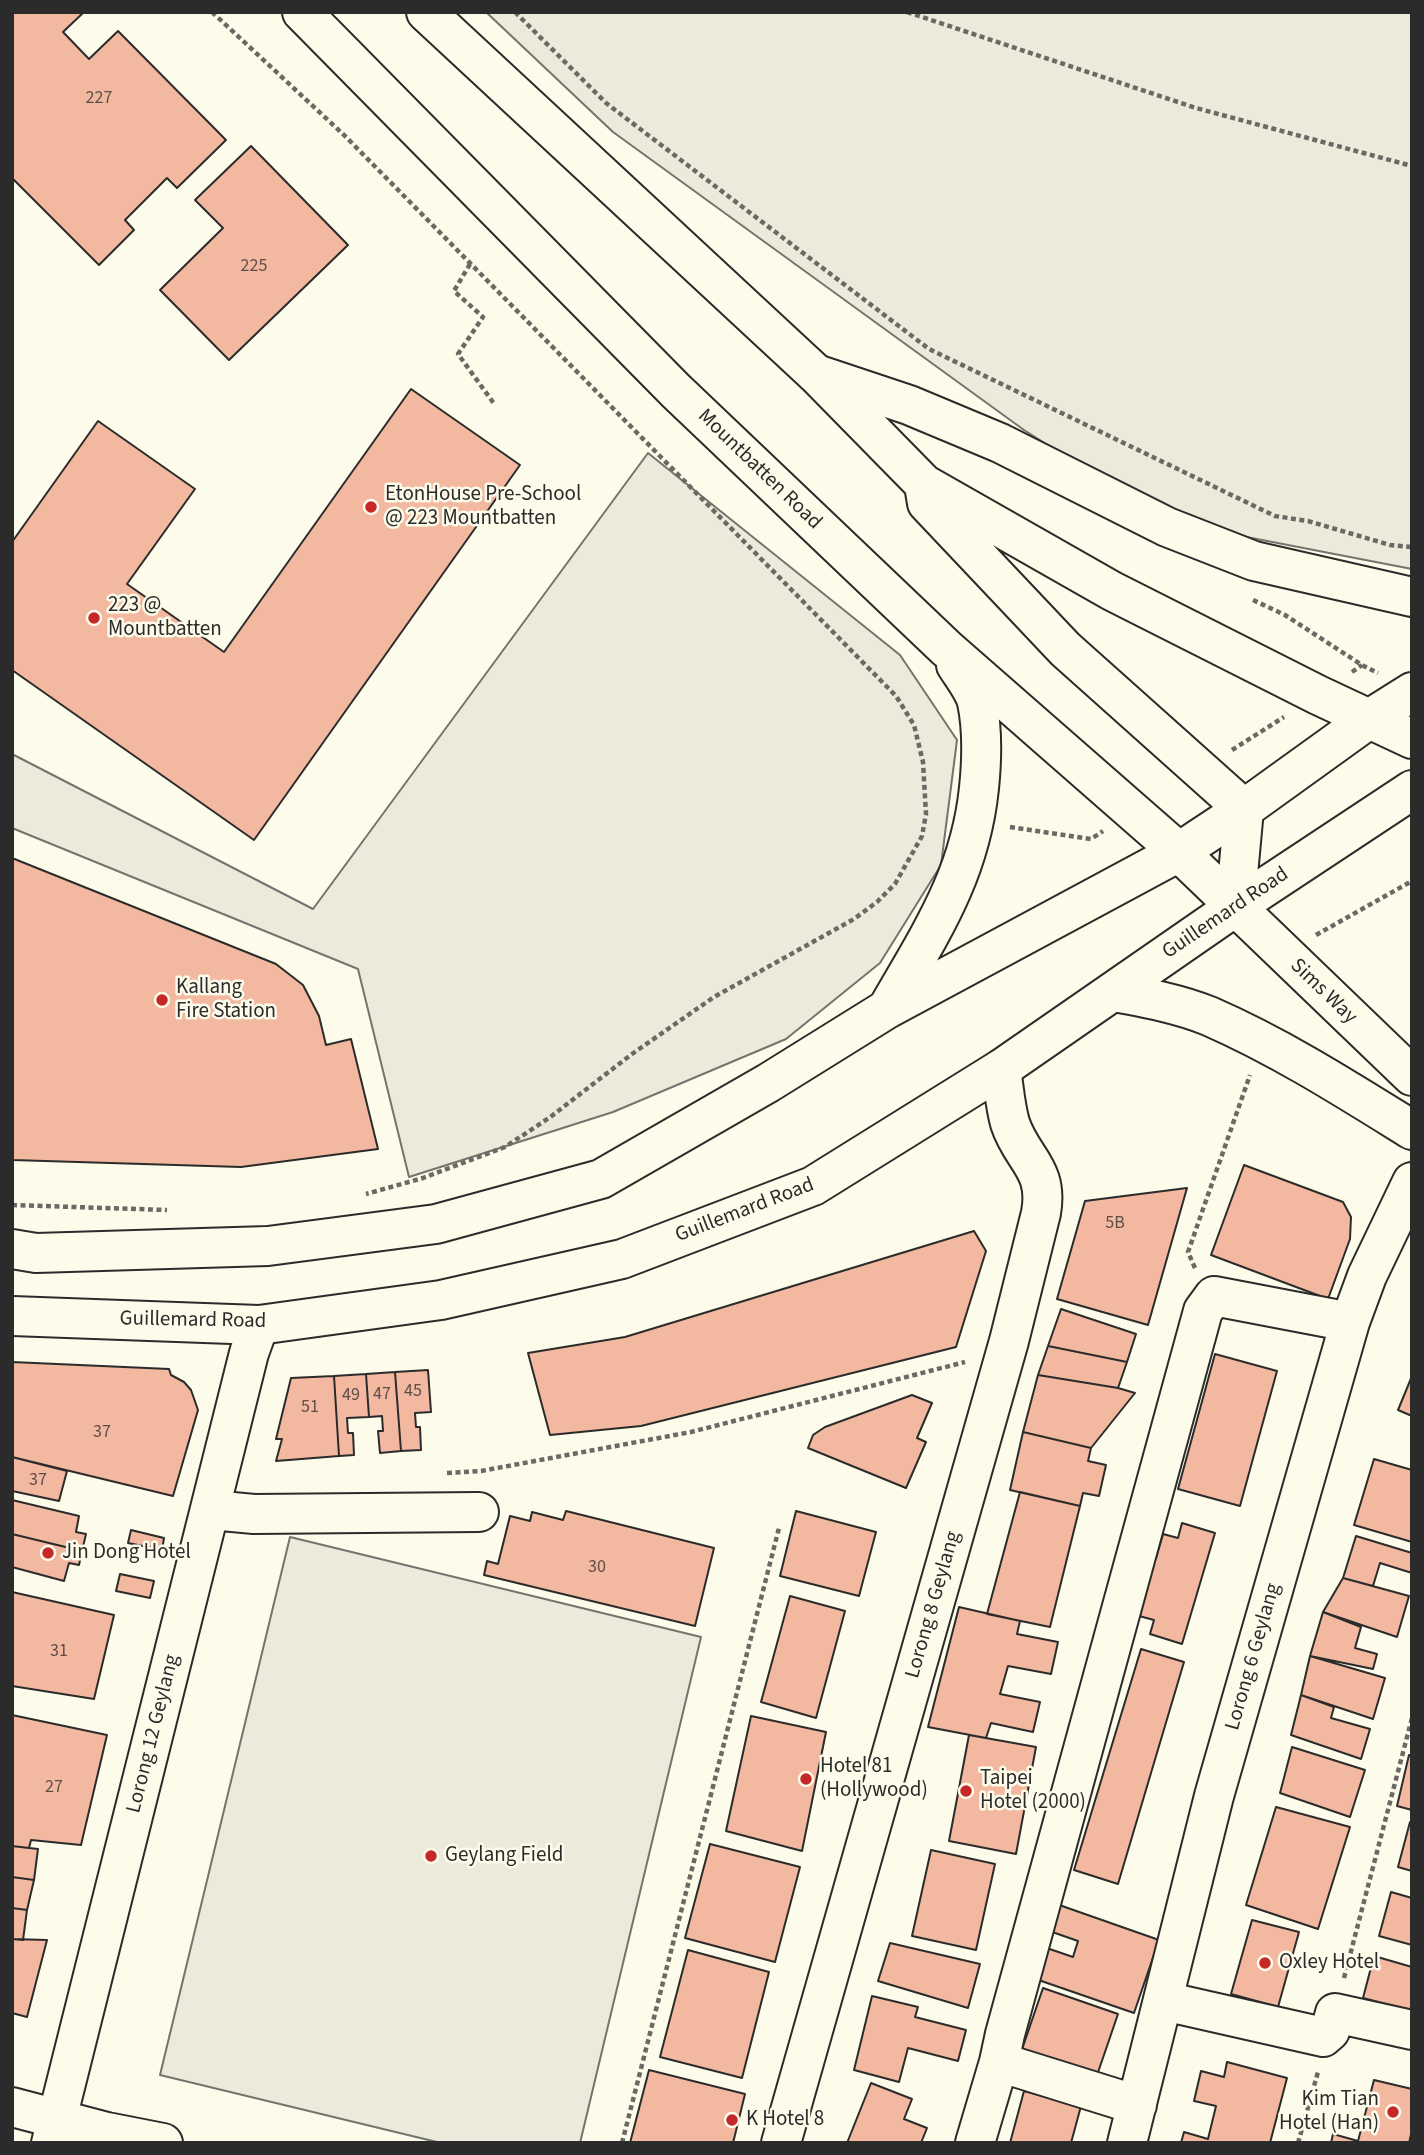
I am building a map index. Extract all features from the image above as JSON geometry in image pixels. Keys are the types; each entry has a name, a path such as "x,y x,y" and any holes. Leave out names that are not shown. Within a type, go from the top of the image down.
{"main road":[{"name":"Mountbatten Road","path":"302,12 676,391 946,648 1179,852 1235,908"},
{"path":"426,12 816,374 924,484 1112,591 1412,739"},
{"path":"816,374 909,405 1000,443 1167,527 1254,561 1412,597"},
{"path":"924,484 927,503 1065,649 1244,809"},
{"path":"887,1009 939,919 954,886 976,821 983,754 976,700 946,648"},
{"path":"12,1249 36,1253 268,1247 436,1224 601,1179 758,1090 887,1009 1179,852 1412,692"},
{"name":"Guillemard Road","path":"12,1316 259,1325 441,1300 622,1259 813,1186 1001,1069 1412,790"},
{"path":"1235,908 1244,809"},
{"name":"Sims Way","path":"1235,908 1412,1076"},
{"path":"1115,992 1164,1001 1197,1012 1255,1054"},
{"path":"1082,1014 1167,1022 1255,1054 1307,1065 1412,1130"},
{"name":"Lorong 8 Geylang","path":"781,2143 1009,1341 1041,1213 1044,1195 1041,1177 1010,1124 1001,1069"},
{"name":"Lorong 6 Geylang","path":"1127,2143 1211,1806 1350,1322 1367,1276 1412,1182"},
{"path":"975,2143 1203,1311 1214,1296 1350,1322"},
{"name":"Lorong 12 Geylang","path":"53,2130 259,1325"},
{"path":"211,1510 275,1514 479,1512"},
{"path":"1164,2001 1323,2037 1333,2022 1412,2030"},
{"path":"999,2062 1137,2105"},
{"path":"12,2106 53,2130 107,2132 163,2143"}],"path":[{"path":"212,12 344,135 896,696 914,725 923,762 926,814 922,836 895,884 877,902 854,919 713,997 632,1054 549,1118 505,1147 423,1178 357,1197"},
{"path":"515,12 606,103 929,349 1275,516 1308,521 1390,545 1412,547"},
{"path":"907,12 1196,108 1412,166"},
{"path":"470,264 454,291 483,317 458,354 495,405"},
{"path":"1251,598 1285,615 1362,666"},
{"path":"1316,935 1412,881"},
{"path":"1208,1301 1188,1252 1255,1054"},
{"path":"12,1205 178,1210"},
{"path":"442,1474 481,1471 691,1432 969,1361"},
{"path":"622,2143 779,1528"},
{"path":"1298,2143 1333,2022 1412,1718"}],"shaded area":[{"path":"486,12 1412,12 1412,569 1169,522 1024,430 613,132"},
{"path":"648,453 900,655 957,740 941,865 880,963 786,1039 613,1112 409,1177 358,969 12,828 12,754 313,909"},
{"name":"Geylang Field","path":"290,1537 701,1637 580,2143 441,2143 160,2075"}],"building":[{"path":"12,12 84,12 63,32 89,59 118,31 226,140 177,188 167,178 125,220 134,230 99,265 12,178"},
{"path":"251,146 348,245 229,360 160,290 223,228 195,200"},
{"name":"223 @ Mountbatten","path":"411,389 520,465 254,840 12,670 12,542 98,421 195,489 127,584 224,652"},
{"name":"Kallang Fire Station","path":"12,858 276,964 303,985 319,1016 326,1045 351,1039 378,1149 241,1167 12,1160"},
{"path":"1244,1165 1343,1202 1351,1217 1350,1239 1328,1299 1211,1255"},
{"path":"1187,1188 1148,1325 1057,1299 1085,1201"},
{"path":"974,1231 986,1251 956,1347 641,1426 550,1435 528,1353 625,1337"},
{"path":"1061,1309 1136,1334 1127,1362 1048,1346"},
{"path":"1048,1346 1127,1362 1118,1388 1038,1375"},
{"path":"1215,1354 1277,1371 1240,1506 1178,1489"},
{"path":"12,1362 169,1369 171,1375 184,1382 191,1390 198,1410 173,1496 12,1457"},
{"path":"428,1370 431,1412 415,1413 416,1427 420,1427 421,1450 401,1451 395,1372"},
{"path":"395,1372 401,1451 380,1453 378,1431 383,1431 382,1416 369,1417 366,1374"},
{"path":"366,1374 369,1417 347,1418 348,1433 353,1433 354,1455 339,1456 334,1376"},
{"path":"1038,1375 1135,1393 1091,1448 1023,1432"},
{"path":"334,1376 339,1456 276,1461 282,1439 276,1439 291,1378"},
{"path":"1412,1376 1412,1416 1398,1410"},
{"path":"912,1395 932,1403 917,1438 926,1442 906,1488 808,1448 813,1435 825,1427"},
{"path":"1023,1432 1091,1448 1088,1461 1106,1465 1099,1496 1083,1493 1080,1506 1010,1490"},
{"path":"12,1457 67,1471 59,1501 12,1491"},
{"path":"1374,1459 1412,1470 1412,1542 1354,1525"},
{"path":"1020,1492 1080,1506 1050,1627 987,1614"},
{"path":"12,1500 79,1516 76,1532 86,1534 82,1551 12,1534"},
{"path":"566,1511 714,1548 695,1626 484,1575 487,1561 498,1564 510,1516 530,1521 532,1512 563,1520"},
{"path":"796,1511 876,1532 859,1596 780,1576"},
{"path":"1182,1523 1215,1533 1182,1644 1150,1634 1154,1620 1139,1616 1145,1596 1135,1593 1146,1555 1156,1558 1163,1534 1178,1538"},
{"path":"131,1530 164,1538 162,1550 128,1543"},
{"path":"12,1534 82,1551 79,1565 69,1563 64,1581 12,1567"},
{"path":"1356,1536 1412,1553 1412,1573 1380,1563 1373,1586 1343,1578"},
{"path":"120,1574 154,1581 150,1598 116,1591"},
{"path":"1343,1578 1409,1596 1397,1637 1323,1612"},
{"path":"12,1592 114,1615 94,1699 12,1686"},
{"path":"790,1596 845,1611 816,1718 761,1702"},
{"path":"959,1607 1020,1621 1017,1634 1058,1642 1051,1674 1008,1666 1000,1694 1040,1702 1033,1732 991,1723 986,1738 928,1727"},
{"path":"1323,1612 1361,1627 1355,1648 1377,1654 1373,1669 1310,1656"},
{"path":"1141,1649 1184,1662 1118,1884 1074,1870"},
{"path":"1310,1656 1385,1678 1373,1719 1301,1695"},
{"path":"1301,1695 1334,1707 1331,1718 1370,1729 1361,1759 1291,1735"},
{"path":"12,1715 107,1735 81,1845 31,1840 29,1848 12,1846"},
{"path":"751,1716 826,1732 802,1851 726,1831"},
{"path":"969,1735 1036,1747 1016,1854 949,1841"},
{"path":"1292,1747 1365,1770 1350,1817 1280,1793"},
{"path":"1409,1755 1412,1756 1412,1810 1397,1806"},
{"path":"1276,1807 1350,1827 1318,1929 1246,1905"},
{"path":"1410,1822 1412,1823 1412,1871 1398,1867"},
{"path":"710,1844 800,1867 775,1962 685,1938"},
{"path":"12,1846 38,1849 34,1880 12,1877"},
{"path":"931,1850 995,1864 976,1950 912,1936"},
{"path":"12,1877 34,1880 27,1910 12,1908"},
{"path":"1391,1892 1412,1898 1412,1945 1379,1936"},
{"path":"1045,1900 1159,1940 1134,2013 1024,1975 1035,1944 1073,1957 1078,1941 1035,1926"},
{"path":"12,1908 27,1910 23,1940 12,1939"},
{"name":"Oxley Hotel","path":"1252,1920 1299,1932 1278,2007 1231,1994"},
{"path":"12,1939 47,1940 27,2017 12,2013"},
{"path":"890,1943 980,1964 968,2008 878,1981"},
{"path":"688,1950 769,1972 742,2078 660,2057"},
{"path":"1374,1956 1412,1967 1412,2011 1363,1998"},
{"path":"1043,1988 1118,2014 1093,2087 1018,2061"},
{"path":"872,1996 918,2007 915,2017 966,2030 958,2061 908,2048 899,2082 854,2070"},
{"path":"1227,2062 1287,2078 1270,2143 1181,2143 1184,2132 1208,2139 1216,2106 1194,2101 1201,2071 1224,2077"},
{"path":"649,2070 745,2094 733,2143 630,2143"},
{"path":"1374,2080 1412,2089 1412,2130 1409,2143 1331,2143 1333,2134 1358,2141"},
{"path":"871,2083 912,2099 904,2119 927,2128 921,2143 847,2143"},
{"path":"1024,2091 1081,2106 1071,2143 1010,2143"}],"place":[{"name":"EtonHouse Pre-School @ 223 Mountbatten","path":"371,507"},
{"name":"223 @ Mountbatten","path":"94,618"},
{"name":"Kallang Fire Station","path":"162,1000"},
{"name":"Jin Dong Hotel","path":"48,1553"},
{"name":"Hotel 81 (Hollywood)","path":"806,1779"},
{"name":"Taipei Hotel (2000)","path":"966,1791"},
{"name":"Geylang Field","path":"431,1856"},
{"name":"Oxley Hotel","path":"1265,1963"},
{"name":"Kim Tian Hotel (Han)","path":"1393,2112"},
{"name":"K Hotel 8","path":"732,2120"}]}
